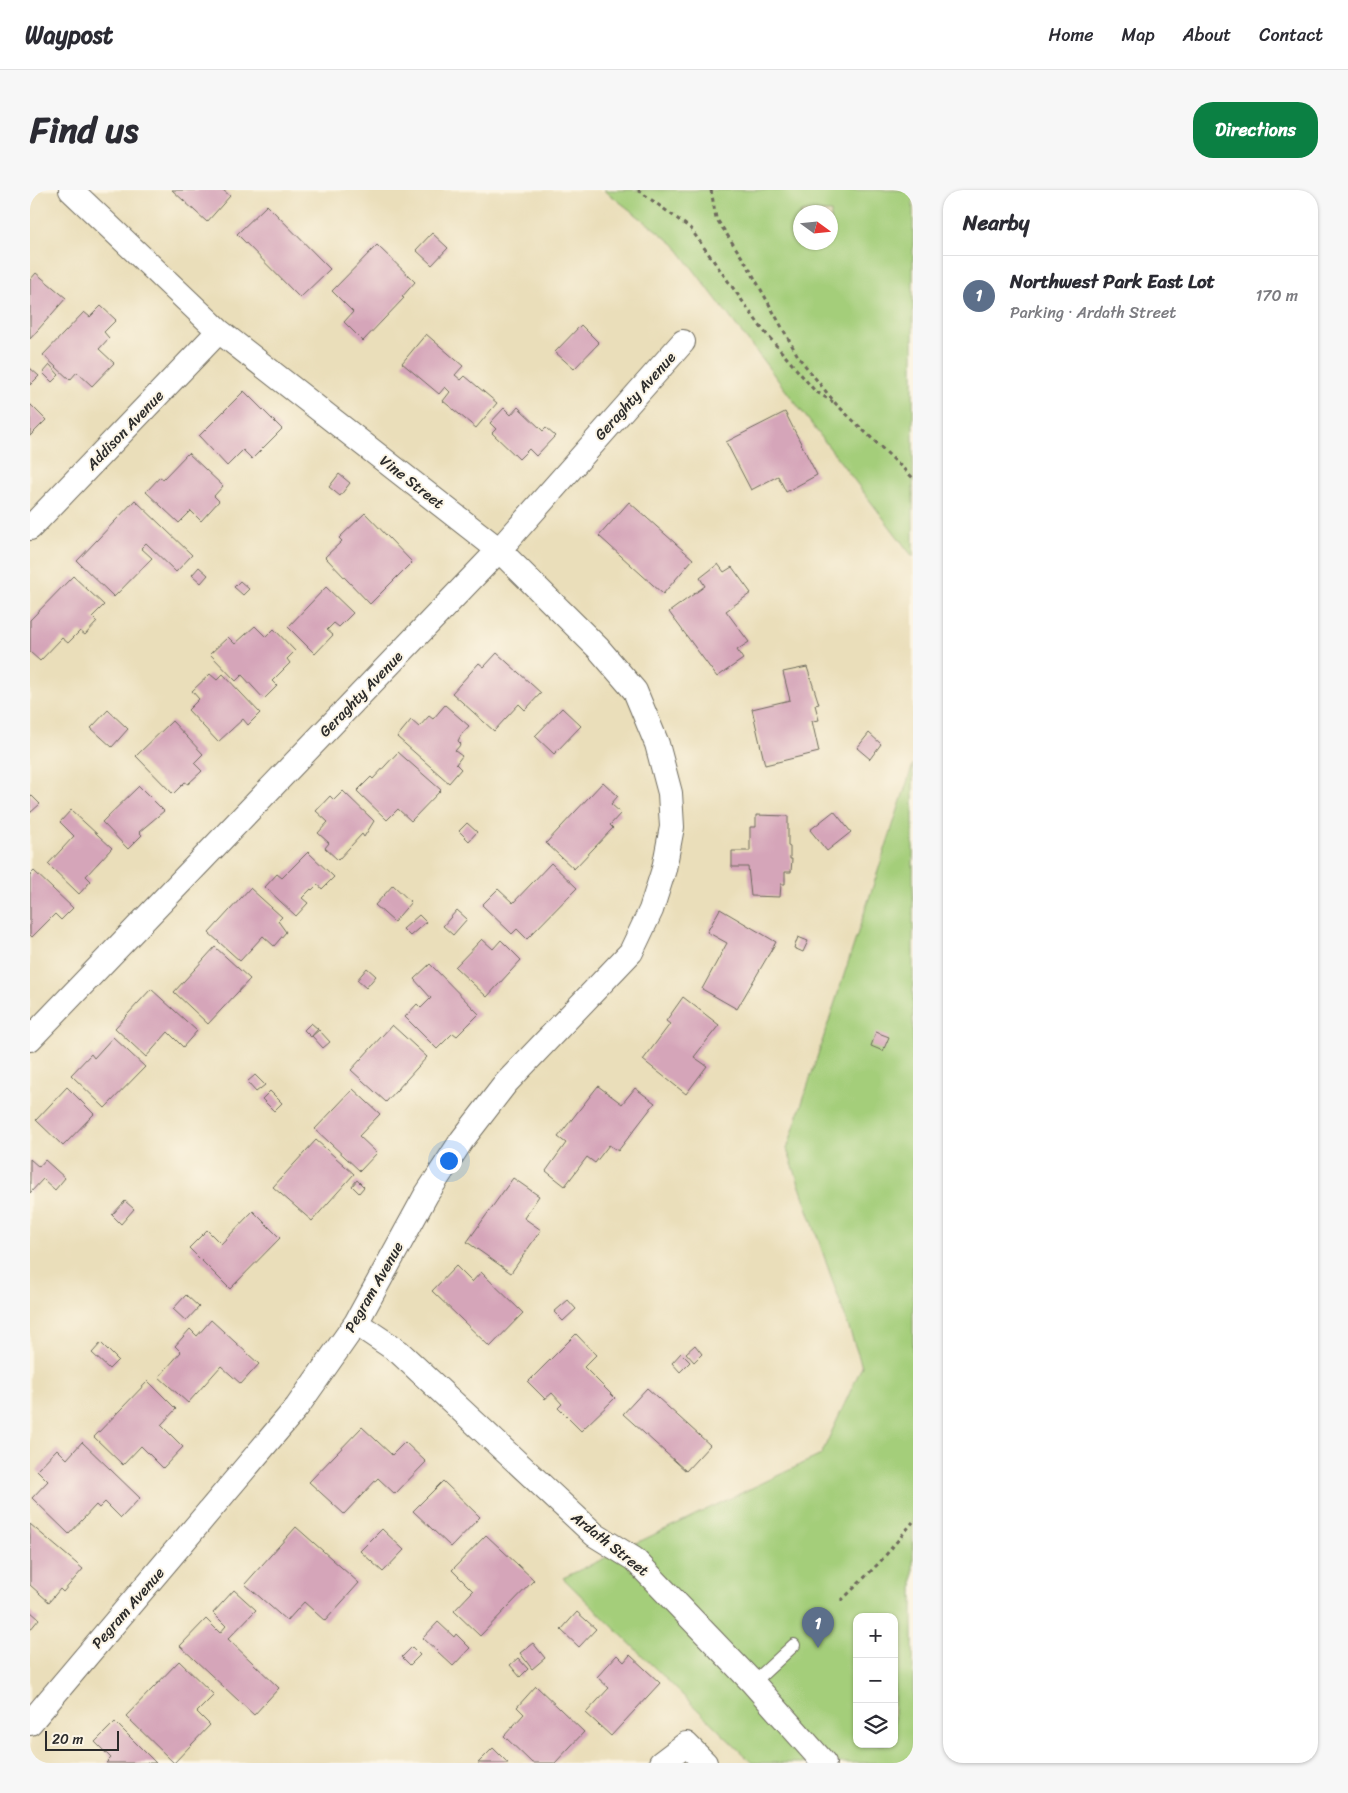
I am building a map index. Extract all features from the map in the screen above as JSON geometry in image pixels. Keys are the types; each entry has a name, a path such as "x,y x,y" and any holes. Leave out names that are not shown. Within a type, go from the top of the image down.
{"street":[{"name":"Vine Street","path":"71,190 219,332 499,550 598,648 635,690 657,744 670,793 672,827"},
{"name":"Addison Avenue","path":"30,528 219,332"},
{"name":"Geraghty Avenue","path":"30,1039 499,550 683,342"},
{"name":"Pegram Avenue","path":"30,1723 297,1407 356,1323 426,1195 462,1140 506,1083 631,952 651,910 664,869 672,827"},
{"name":"Ardath Street","path":"356,1323 399,1352 595,1535 634,1559 753,1683 824,1763"},
{"path":"661,1763 686,1744 705,1763"}],"lane":[{"path":"753,1683 794,1644"}],"path":[{"path":"638,190 690,228 763,330 815,391 836,404"},
{"path":"711,190 716,218 750,268 799,358 836,404 913,478"},
{"path":"841,1601 880,1562 913,1522"}],"green space":[{"path":"604,190 913,190 913,557 674,244"},
{"path":"913,764 913,1763 752,1763 563,1578 821,1455 862,1366 787,1149"}],"building":[{"path":"172,190 223,190 230,196 207,222"},
{"path":"267,205 330,269 300,298 237,234"},
{"path":"432,233 448,248 432,265 416,250"},
{"path":"377,245 415,282 402,297 404,298 363,341 344,322 353,312 332,291"},
{"path":"36,273 66,298 30,339 30,280"},
{"path":"101,306 116,320 104,332 109,338 99,349 114,363 92,386 77,372 70,380 43,355 84,312 90,317"},
{"path":"581,325 599,343 574,369 555,352"},
{"path":"426,334 463,366 455,375 461,380 465,376 497,403 476,428 443,401 450,392 445,387 439,394 402,363"},
{"path":"50,365 59,375 52,382 43,373"},
{"path":"30,368 39,376 30,385"},
{"path":"244,391 282,429 252,459 243,450 227,466 199,436"},
{"path":"30,404 46,420 30,436"},
{"path":"518,407 543,431 546,428 555,436 536,456 529,449 519,459 492,433 496,429 490,423 504,408 511,415"},
{"path":"785,412 817,475 786,492 778,476 751,490 726,442"},
{"path":"188,453 223,486 214,496 219,501 201,521 191,511 179,523 146,492 160,477 163,479"},
{"path":"339,474 350,483 340,496 329,487"},
{"path":"135,500 192,555 176,572 146,543 141,548 152,558 114,597 77,561"},
{"path":"629,502 693,559 663,594 599,536"},
{"path":"365,513 412,562 370,604 325,557 342,541 339,538"},
{"path":"718,564 724,572 732,567 751,593 726,611 749,642 737,650 743,659 717,677 669,612 705,586 700,578"},
{"path":"199,567 208,575 201,583 192,575"},
{"path":"73,576 104,605 92,617 97,622 85,635 80,631 68,643 62,638 40,661 30,652 30,620"},
{"path":"240,581 249,589 243,595 234,587"},
{"path":"326,587 353,613 339,627 334,623 327,630 333,635 315,654 288,627"},
{"path":"255,626 266,637 274,629 295,651 287,659 290,663 272,681 277,686 264,699 242,675 236,681 210,654 228,637 235,644"},
{"path":"497,653 541,693 525,710 519,704 494,731 452,693 479,663 484,667"},
{"path":"807,667 819,704 815,705 819,720 812,721 819,752 765,765 752,709 790,700 783,672"},
{"path":"210,674 217,680 223,674 260,713 248,725 243,719 218,742 188,710 199,699 192,691"},
{"path":"445,705 469,726 461,735 458,741 461,744 455,751 462,756 456,764 461,769 449,783 397,737 411,720 419,727 429,716 433,719"},
{"path":"562,708 581,726 554,754 535,736"},
{"path":"108,710 128,729 112,747 91,728"},
{"path":"172,721 203,754 194,763 202,771 188,784 185,782 173,794 136,756"},
{"path":"869,733 881,744 870,759 857,748"},
{"path":"398,752 441,790 411,821 398,809 387,820 357,791 371,777 373,779"},
{"path":"603,782 618,796 611,804 621,813 610,825 613,828 574,869 546,843"},
{"path":"139,786 164,811 139,832 142,835 128,849 102,822"},
{"path":"343,791 374,821 364,837 362,834 338,860 325,848 329,843 318,833 328,822 316,811 330,796 334,800"},
{"path":"30,794 40,804 30,813"},
{"path":"71,810 112,848 86,876 91,881 79,894 48,864 74,836 60,822"},
{"path":"834,811 851,832 827,851 810,830"},
{"path":"756,815 788,816 788,846 790,847 790,859 792,859 791,872 785,872 785,884 781,884 780,897 751,896 748,867 732,867 732,851 750,851 750,827 756,827"},
{"path":"467,823 477,832 469,841 459,831"},
{"path":"308,852 334,877 322,889 318,884 302,898 308,903 296,916 265,887 277,874 282,878"},
{"path":"551,863 577,888 527,939 517,929 512,934 482,905 498,889 513,903"},
{"path":"34,871 73,908 61,920 55,914 32,937 30,935 30,875"},
{"path":"393,885 411,902 394,922 375,905"},
{"path":"250,888 282,917 278,921 286,932 274,946 263,936 240,961 209,933"},
{"path":"720,909 776,942 737,1009 702,989 727,943 707,932"},
{"path":"457,910 467,919 453,935 443,926"},
{"path":"419,915 426,922 410,936 403,929"},
{"path":"798,937 808,941 803,952 794,948"},
{"path":"482,939 493,949 501,940 521,960 487,997 455,967"},
{"path":"215,947 250,979 208,1024 174,992"},
{"path":"430,964 479,1014 457,1036 453,1033 437,1049 405,1017 417,1004 421,1008 431,998 414,979"},
{"path":"367,968 376,976 366,988 357,980"},
{"path":"151,989 197,1031 183,1047 168,1032 146,1057 115,1028"},
{"path":"683,997 719,1025 694,1057 707,1066 686,1094 643,1060 670,1024 666,1021"},
{"path":"311,1023 318,1029 311,1037 304,1030"},
{"path":"392,1025 427,1057 386,1102 351,1070"},
{"path":"319,1030 330,1042 323,1048 312,1036"},
{"path":"876,1032 889,1037 883,1051 871,1046"},
{"path":"113,1037 145,1067 105,1108 71,1075 91,1054 94,1058"},
{"path":"255,1075 265,1085 256,1092 247,1082"},
{"path":"598,1086 622,1104 635,1088 655,1103 618,1151 609,1145 595,1163 587,1157 565,1186 546,1171 566,1143 558,1137"},
{"path":"67,1087 94,1114 63,1146 36,1120"},
{"path":"353,1089 380,1114 359,1136 377,1153 360,1171 315,1129"},
{"path":"270,1091 282,1103 274,1111 262,1099"},
{"path":"316,1140 354,1174 312,1221 273,1187"},
{"path":"30,1159 39,1167 45,1160 65,1178 55,1190 43,1179 30,1193"},
{"path":"513,1178 539,1196 524,1218 541,1230 511,1273 467,1242"},
{"path":"357,1180 364,1187 359,1193 352,1186"},
{"path":"125,1201 134,1209 121,1224 112,1215"},
{"path":"253,1211 280,1238 230,1289 189,1248 207,1230 221,1244"},
{"path":"456,1266 472,1282 481,1272 523,1313 490,1347 432,1291"},
{"path":"186,1295 199,1307 186,1321 173,1309"},
{"path":"568,1300 576,1309 563,1321 554,1312"},
{"path":"211,1320 259,1364 241,1384 221,1366 188,1403 159,1377 181,1352 175,1346 190,1329 197,1336"},
{"path":"576,1334 596,1355 584,1367 615,1398 581,1431 558,1408 562,1404 552,1393 545,1399 528,1382"},
{"path":"101,1343 118,1360 109,1369 92,1353"},
{"path":"695,1345 702,1354 694,1362 686,1353"},
{"path":"681,1353 690,1362 680,1372 672,1363"},
{"path":"148,1381 176,1409 161,1425 183,1447 163,1468 141,1446 123,1465 94,1437"},
{"path":"647,1388 710,1445 686,1471 623,1414"},
{"path":"362,1427 392,1455 405,1442 426,1462 395,1494 378,1478 344,1514 309,1482"},
{"path":"82,1442 140,1498 121,1518 105,1502 99,1508 96,1505 69,1534 32,1498 48,1481 37,1470 57,1449 67,1459"},
{"path":"443,1481 480,1517 451,1547 413,1511"},
{"path":"30,1524 83,1569 63,1592 60,1589 49,1602 30,1585"},
{"path":"296,1527 359,1583 325,1621 304,1602 287,1621 245,1584"},
{"path":"382,1529 404,1550 383,1572 360,1551"},
{"path":"486,1535 534,1580 480,1636 454,1611 473,1591 452,1570"},
{"path":"234,1590 256,1610 228,1639 279,1688 254,1715 180,1646 206,1619 220,1633 226,1626 213,1613"},
{"path":"30,1611 39,1619 30,1630"},
{"path":"577,1612 596,1629 579,1647 561,1630"},
{"path":"438,1622 454,1637 456,1634 470,1648 453,1666 423,1638"},
{"path":"533,1643 545,1658 532,1669 520,1653"},
{"path":"412,1647 420,1655 410,1665 402,1657"},
{"path":"617,1655 624,1662 630,1655 660,1683 611,1736 586,1713 609,1688 597,1677"},
{"path":"518,1658 528,1669 520,1677 510,1665"},
{"path":"179,1661 214,1695 197,1712 210,1725 174,1763 126,1716"},
{"path":"536,1686 584,1732 555,1763 532,1763 504,1736 524,1714 517,1707"},
{"path":"115,1722 156,1763 106,1763 111,1758 95,1742"},
{"path":"493,1748 508,1763 478,1763"}],"place":[{"name":"Northwest Park East Lot","path":"818,1648"}]}
